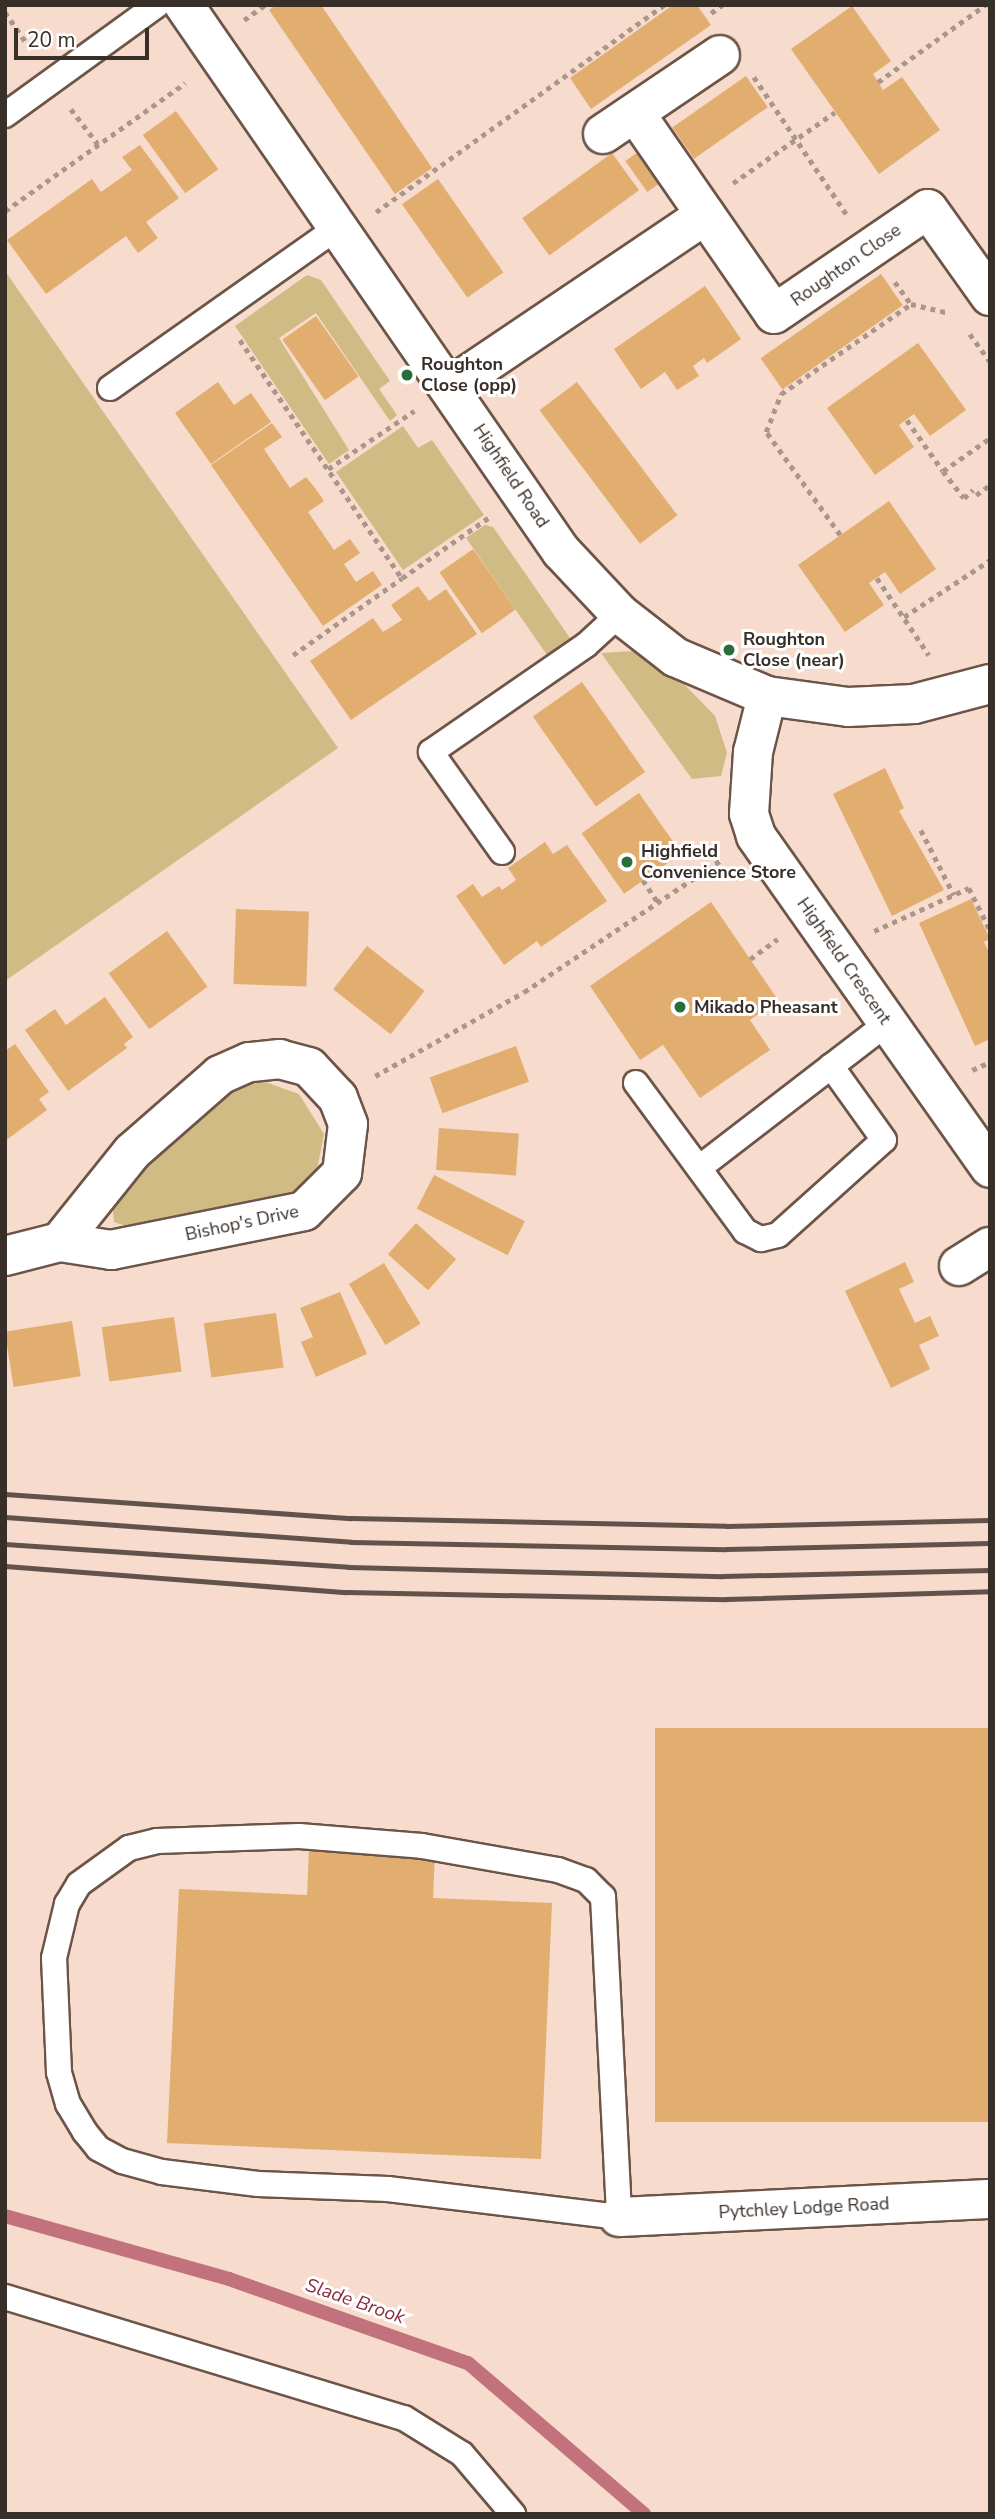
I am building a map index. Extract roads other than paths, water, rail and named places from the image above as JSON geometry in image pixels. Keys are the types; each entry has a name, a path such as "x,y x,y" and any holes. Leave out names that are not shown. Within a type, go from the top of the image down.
{"street":[{"name":"Highfield Road","path":"184,5 561,551 620,614 675,657 767,696 848,707 914,704 990,684"},
{"path":"603,134 729,50"},
{"name":"Roughton Close","path":"635,113 774,314 928,208 990,296"},
{"path":"450,387 702,211"},
{"name":"Highfield Crescent","path":"767,696 753,752 749,814 756,836 990,1168"},
{"name":"Bishop's Drive","path":"5,1256 60,1242 111,1250 304,1211 342,1173 348,1124 338,1098 309,1067 280,1059 249,1062 220,1076 132,1152 60,1242"},
{"name":"Pytchley Lodge Road","path":"619,2217 990,2199"}],"lane":[{"path":"5,114 157,5"},
{"path":"110,388 337,228"},
{"path":"502,852 431,752 586,645 620,614"},
{"path":"699,1167 887,1023"},
{"path":"636,1083 745,1231 761,1239 778,1235 884,1139 831,1066"},
{"path":"299,1836 422,1846 586,1880 603,1897 619,2217 388,2189 258,2184 162,2172 98,2148 68,2104 59,2072 54,1958 67,1904 101,1864 129,1848 200,1838 299,1836"},
{"path":"5,2297 404,2418 462,2454 513,2514"}],"waterway":[{"name":"Slade Brook","path":"5,2216 229,2279 468,2363 644,2514"}],"railway":[{"path":"5,1494 351,1518 726,1526 990,1520"},
{"path":"5,1517 351,1542 726,1549 990,1543"},
{"path":"5,1544 348,1567 723,1576 990,1570"},
{"path":"5,1566 346,1592 726,1599 990,1591"}],"place":[{"name":"Roughton Close (opp)","path":"407,375"},
{"name":"Roughton Close (near)","path":"729,650"},
{"name":"Highfield Convenience Store","path":"627,862"},
{"name":"Mikado Pheasant","path":"680,1007"}]}
